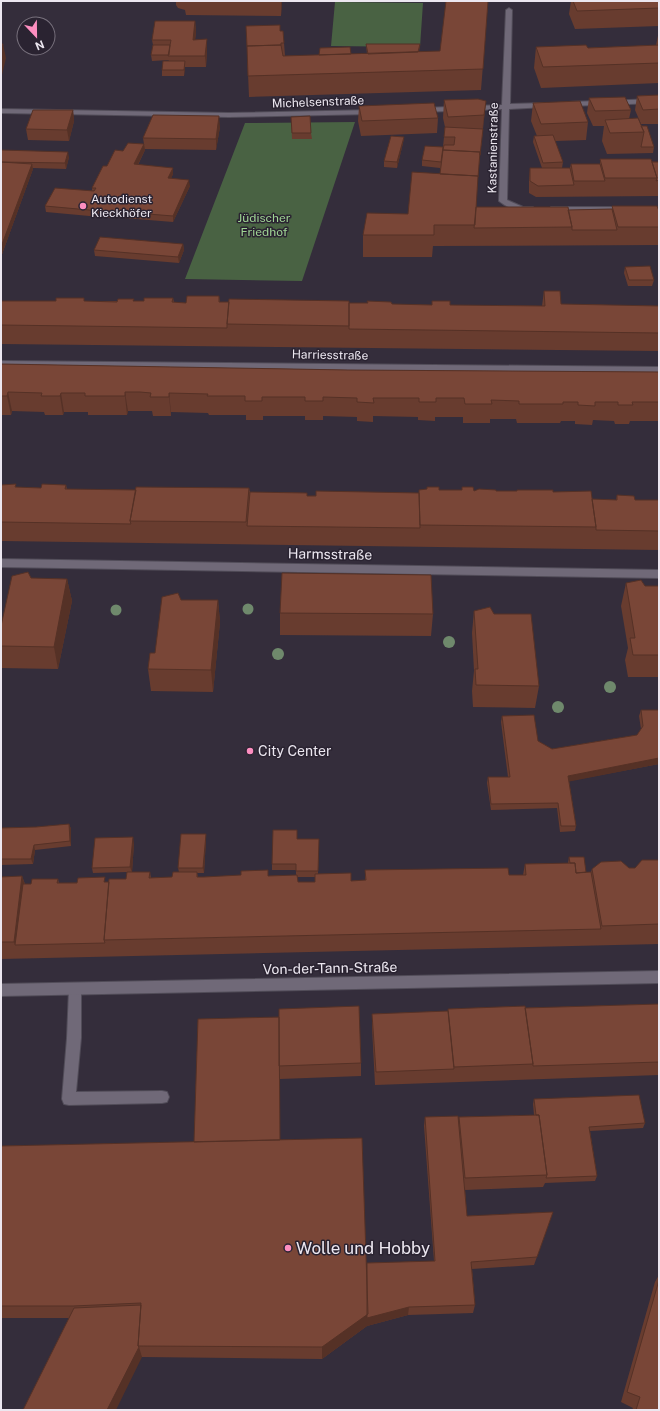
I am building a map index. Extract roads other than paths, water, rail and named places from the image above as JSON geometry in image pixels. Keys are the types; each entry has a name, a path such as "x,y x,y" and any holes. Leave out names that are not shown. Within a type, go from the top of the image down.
{"street":[{"name":"Kastanienstraße","path":"509,10 503,201 522,209 636,209"},
{"path":"410,110 659,101"},
{"name":"Michelsenstraße","path":"1,112 229,115 379,111"},
{"name":"Harriesstraße","path":"1,364 659,370"},
{"name":"Harmsstraße","path":"1,563 659,574"},
{"name":"Von-der-Tann-Straße","path":"1,990 659,977"},
{"path":"75,989 74,1038 68,1099 162,1097"}],"place":[{"name":"Autodienst Kieckhöfer","path":"83,206"},
{"name":"City Center","path":"250,751"},
{"name":"Wolle und Hobby","path":"288,1248"}],"park label":[{"name":"Jüdischer Friedhof","path":"264,225"}]}
